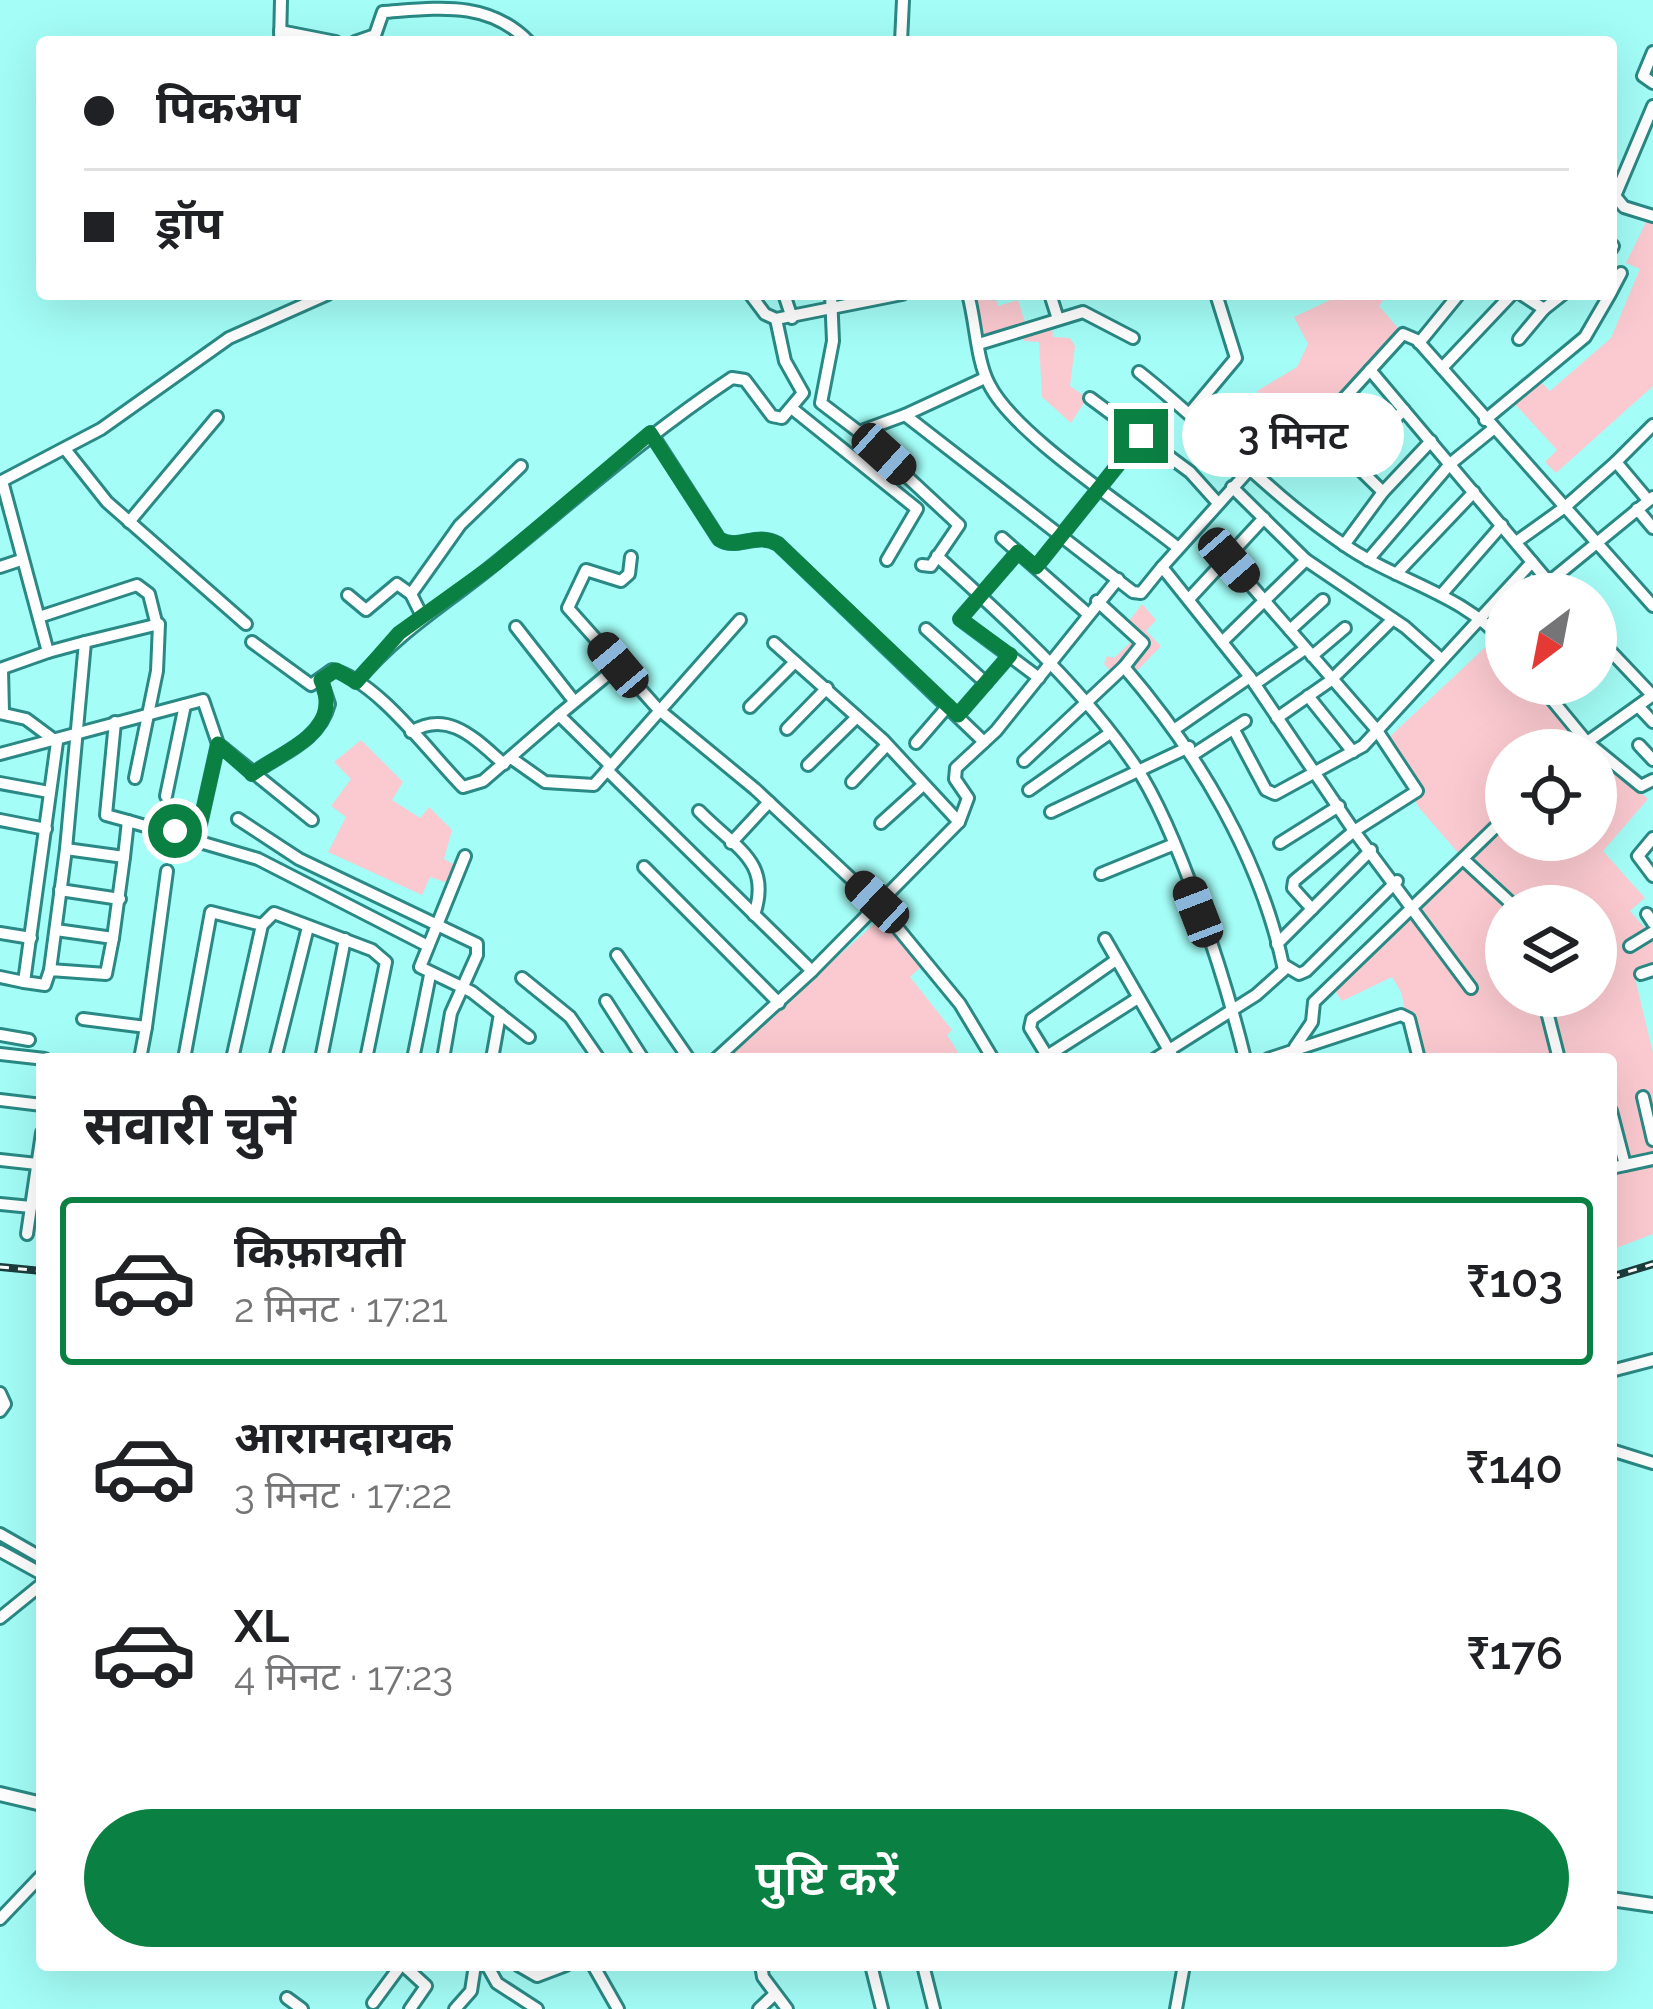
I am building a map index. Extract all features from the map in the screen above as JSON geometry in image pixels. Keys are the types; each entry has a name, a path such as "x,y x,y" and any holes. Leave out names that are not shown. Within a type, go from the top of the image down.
{"street":[{"path":"280,36 281,0"},
{"path":"901,36 903,0"},
{"path":"371,36 382,6 468,6 505,20 522,36"},
{"path":"1653,52 1643,76 1653,83"},
{"path":"1617,193 1653,106"},
{"path":"1617,201 1653,216"},
{"path":"1617,280 1621,273"},
{"path":"48,652 1,481 65,449 230,338 315,300"},
{"path":"754,300 776,319 876,300"},
{"path":"786,300 793,318"},
{"path":"819,399 836,309 834,300"},
{"path":"970,300 982,343 985,378 1009,412 1177,547"},
{"path":"1052,300 1058,320"},
{"path":"1190,413 1236,358 1218,300"},
{"path":"1419,343 1454,300"},
{"path":"1442,368 1506,300"},
{"path":"1530,300 1544,309"},
{"path":"1519,338 1555,300"},
{"path":"1368,560 1450,464 1585,337 1606,300"},
{"path":"982,343 1090,314 1133,338"},
{"path":"776,319 785,362 803,394 819,399 859,432 959,525 931,566 922,566"},
{"path":"1382,492 1321,424 1400,334 1419,343 1653,606"},
{"path":"1370,370 1542,573"},
{"path":"1139,372 1249,470 1344,545 1485,620"},
{"path":"356,682 399,633 495,564 650,433 736,377 772,416 782,418 794,410 803,394"},
{"path":"859,432 985,378"},
{"path":"1090,398 1190,472 1217,502"},
{"path":"794,410 917,508 887,560"},
{"path":"1351,462 1404,410"},
{"path":"904,415 1141,592 1249,470"},
{"path":"129,522 217,417"},
{"path":"1516,542 1565,508 1653,425"},
{"path":"650,433 719,539 732,544 757,536 778,544 984,742"},
{"path":"1036,567 1141,436"},
{"path":"1344,545 1382,492 1431,441"},
{"path":"65,449 94,490 246,624"},
{"path":"1561,573 1650,499 1616,461"},
{"path":"411,594 460,525 521,466"},
{"path":"1232,488 1306,560 1394,619 1441,659"},
{"path":"1396,574 1474,492"},
{"path":"1637,509 1653,528"},
{"path":"1189,599 1264,518"},
{"path":"1441,595 1502,525"},
{"path":"1002,538 1088,614"},
{"path":"1018,552 960,619 1039,678"},
{"path":"938,556 1051,659 1137,768 1172,845 1233,1010 1243,1053"},
{"path":"631,557 629,574 621,581 586,570 567,604 658,709 770,802 877,902 960,1004 989,1053"},
{"path":"0,567 21,560"},
{"path":"1229,560 1376,729 1417,793 1354,831 1292,883 1312,909"},
{"path":"1222,641 1306,560"},
{"path":"1051,812 1137,768 1192,750 1240,725 1271,793 1353,752 1532,562"},
{"path":"1162,568 1253,681 1354,831 1414,905 1471,988"},
{"path":"723,1053 812,971 959,822 968,798 953,773 1039,678 1118,579"},
{"path":"348,595 362,611 392,584 411,594 422,616"},
{"path":"39,617 137,585 146,588 156,622 157,671 135,778"},
{"path":"1290,630 1323,600"},
{"path":"1024,760 1124,668 1142,640 1097,602"},
{"path":"1277,718 1330,681 1394,619"},
{"path":"411,732 429,723 450,724 544,782 594,785 740,620"},
{"path":"57,742 26,719 1,712 1,669 156,622"},
{"path":"516,627 574,701"},
{"path":"1175,729 1345,628"},
{"path":"926,629 986,683"},
{"path":"0,977 45,985 50,970 85,642"},
{"path":"252,643 311,685 336,670 356,682 463,787 474,787 508,761 618,665"},
{"path":"774,643 857,717 959,822"},
{"path":"916,743 986,683 1010,655"},
{"path":"1604,729 1652,695 1617,658"},
{"path":"750,706 795,662"},
{"path":"1124,668 1192,750 1250,871 1283,964 1279,977 1173,1053"},
{"path":"252,774 286,755 321,724 329,704 321,680"},
{"path":"787,729 827,688"},
{"path":"1308,696 1353,752"},
{"path":"49,792 0,780 3,753 206,703 218,744 197,838"},
{"path":"166,796 185,705"},
{"path":"1638,706 1653,722"},
{"path":"559,716 812,971"},
{"path":"808,765 857,717"},
{"path":"115,722 106,814 258,859 426,945"},
{"path":"1029,790 1110,733"},
{"path":"24,982 57,742"},
{"path":"218,744 312,820"},
{"path":"852,782 886,746"},
{"path":"1639,746 1653,760"},
{"path":"1617,770 1637,784 1653,780"},
{"path":"880,823 922,786"},
{"path":"731,843 770,802"},
{"path":"1280,843 1339,806"},
{"path":"699,812 762,879 754,915"},
{"path":"238,819 299,859 478,947 460,986 444,1053"},
{"path":"0,820 46,829"},
{"path":"50,970 104,976 120,899 128,821"},
{"path":"1295,1047 1312,1022 1314,1002 1485,838"},
{"path":"1652,842 1638,856 1653,876"},
{"path":"1101,874 1172,845"},
{"path":"66,849 124,857"},
{"path":"1277,944 1371,850"},
{"path":"465,856 420,968 460,986 529,1037"},
{"path":"1463,859 1491,885"},
{"path":"644,867 779,1003"},
{"path":"141,1053 167,871"},
{"path":"1283,964 1299,974 1306,971 1396,881"},
{"path":"60,890 120,899"},
{"path":"195,909 262,925"},
{"path":"185,1053 211,912"},
{"path":"233,1053 262,925 274,913 345,939 386,962 367,1053"},
{"path":"276,1053 308,926"},
{"path":"56,930 113,938"},
{"path":"1630,946 1653,932"},
{"path":"0,933 31,938"},
{"path":"322,1053 345,939"},
{"path":"1105,939 1171,1053"},
{"path":"617,955 685,1053"},
{"path":"1045,1053 1030,1028 1032,1019 1116,960"},
{"path":"414,1053 430,975"},
{"path":"522,978 570,1017 595,1053"},
{"path":"1056,1053 1138,998"},
{"path":"606,1001 639,1053"},
{"path":"493,1053 500,1014"},
{"path":"1282,1053 1401,1015 1409,1019 1413,1053"},
{"path":"1548,1017 1557,1053"},
{"path":"83,1019 146,1027"},
{"path":"0,1035 29,1040"},
{"path":"0,1054 36,1058"},
{"path":"1643,1096 1653,1140"},
{"path":"0,1100 36,1104"},
{"path":"1617,1135 1625,1165"},
{"path":"1617,1167 1653,1159"},
{"path":"0,1160 36,1164"},
{"path":"27,1234 36,1171"},
{"path":"0,1204 31,1207"},
{"path":"1617,1370 1653,1360"},
{"path":"0,1393 5,1404 0,1412"},
{"path":"1617,1452 1653,1463"},
{"path":"0,1534 36,1555"},
{"path":"0,1551 36,1571"},
{"path":"0,1618 36,1589"},
{"path":"0,1794 36,1803"},
{"path":"0,1919 36,1881"},
{"path":"1617,1900 1653,1905"},
{"path":"373,2003 397,1971"},
{"path":"409,1971 426,1986 410,2009"},
{"path":"455,2009 484,1971"},
{"path":"490,1971 496,1983 538,2009"},
{"path":"596,1971 618,2009"},
{"path":"764,1971 787,2009"},
{"path":"872,1971 882,2009"},
{"path":"924,1971 934,2009"},
{"path":"1176,2009 1183,1971"},
{"path":"759,2009 776,1994"},
{"path":"287,1998 302,2009"}],"shaded area":[{"path":"1653,208 1653,386 1556,473 1545,462 1557,450 1512,401 1539,380 1550,391 1611,338 1640,269 1626,263"},
{"path":"973,300 996,300 998,306 1018,300 1028,332 1052,326 1053,337 1070,338 1075,346 1070,386 1087,398 1071,423 1042,397 1039,342 1024,341 1019,328 984,339"},
{"path":"1330,300 1383,300 1379,306 1398,328 1310,426 1314,432 1309,439 1301,433 1286,451 1277,443 1292,423 1257,391 1297,367 1308,344 1294,317"},
{"path":"1142,604 1156,620 1146,631 1161,646 1136,672 1125,662 1112,673 1104,664 1107,656 1114,658 1133,640 1136,629 1129,621"},
{"path":"1485,647 1485,705 1551,705 1572,729 1485,729 1485,861 1612,861 1645,898 1630,911 1653,937 1653,964 1634,974 1653,1053 1653,1234 1617,1248 1617,1053 1415,1053 1401,992 1392,977 1342,1001 1333,988 1461,867 1459,854 1420,809 1383,743"},
{"path":"361,740 403,782 392,800 420,818 429,807 452,830 444,859 457,866 448,883 430,877 422,895 328,852 346,817 331,806 351,779 334,762"},
{"path":"1617,773 1648,799 1617,835"},
{"path":"882,917 922,966 910,977 952,1030 947,1035 958,1053 730,1053"}],"railway":[{"path":"1617,1275 1653,1264"},
{"path":"0,1267 36,1270"}],"route":[{"path":"175,831 197,838 218,744 252,774 286,755 326,717 329,698 321,680 328,673 336,670 356,682 399,633 495,564 650,433 690,502 719,539 732,544 757,536 778,544 958,715 1010,655 960,619 1018,552 1036,567 1141,436"}]}
